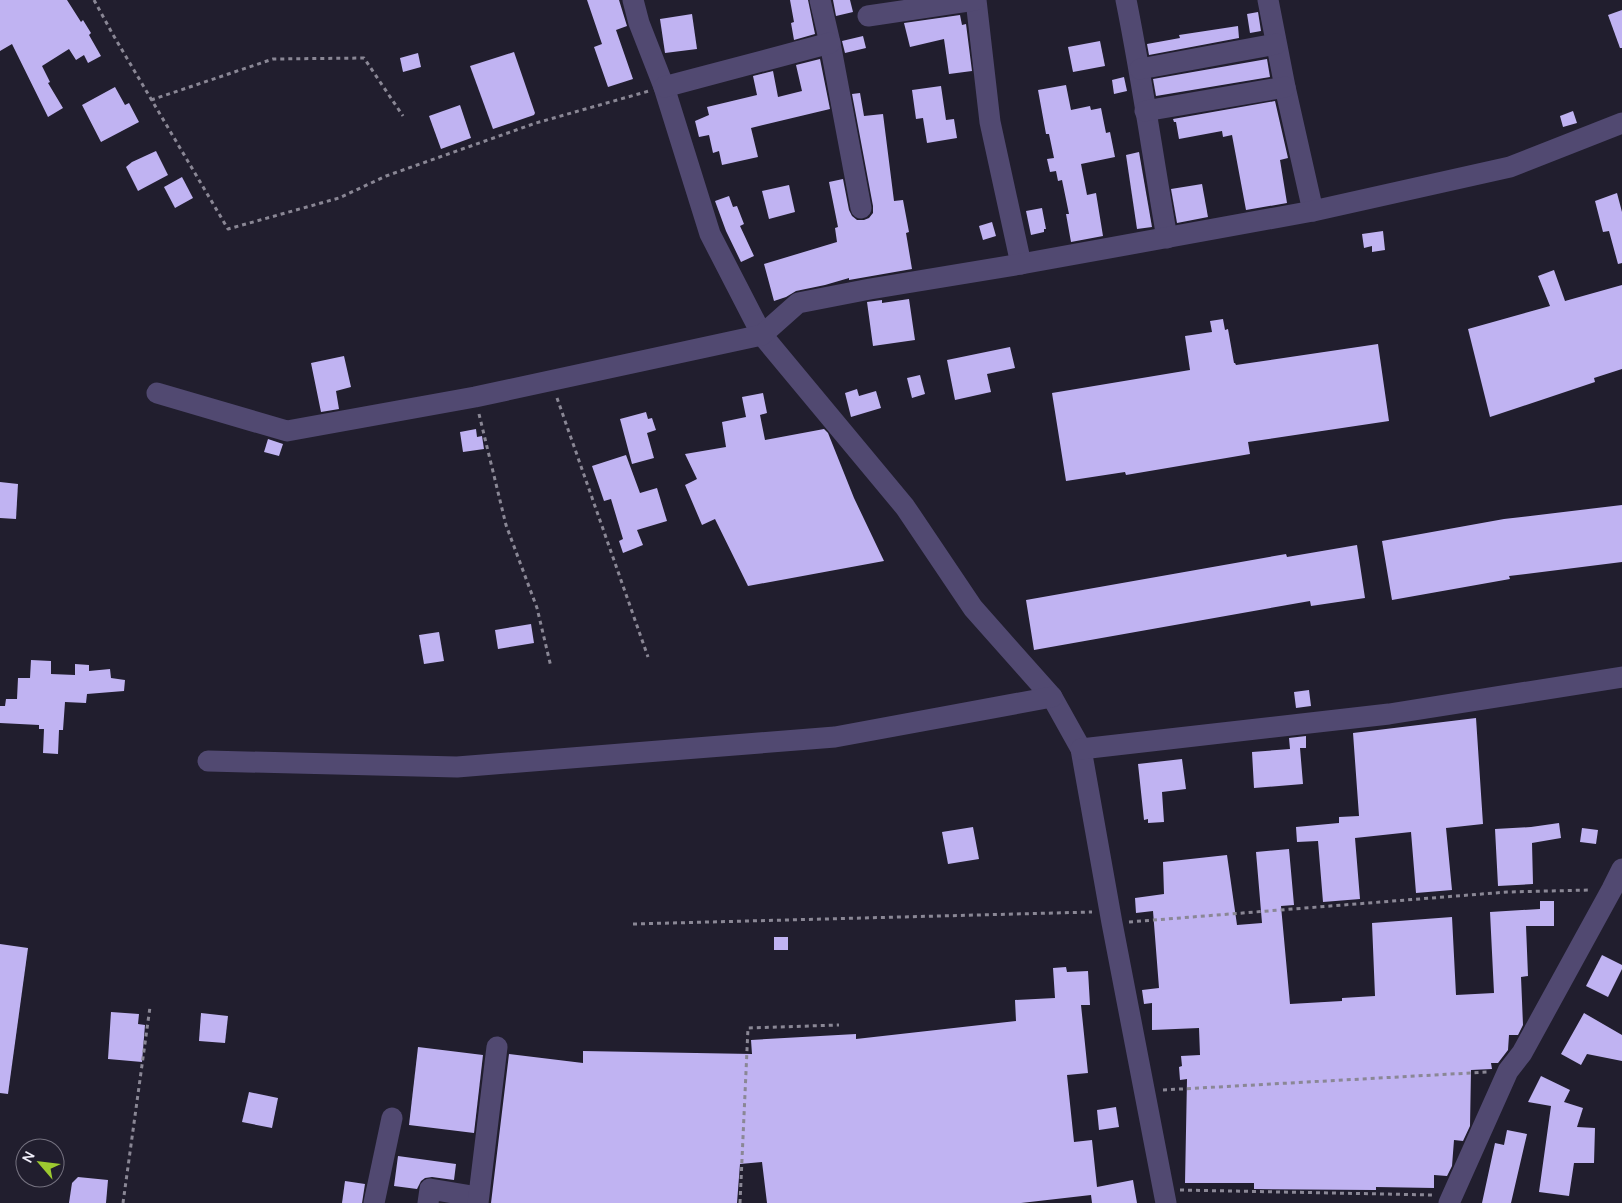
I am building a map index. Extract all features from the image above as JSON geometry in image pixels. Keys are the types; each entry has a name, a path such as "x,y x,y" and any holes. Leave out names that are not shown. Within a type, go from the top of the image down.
{"street":[{"path":"633,0 664,87 710,234 762,335 904,507 973,608 1052,697 1081,749 1164,1196"},
{"path":"820,0 861,208"},
{"path":"868,16 976,0 990,122 1022,264"},
{"path":"1126,0 1140,69 1145,111 1167,238"},
{"path":"1268,0 1285,87 1313,211"},
{"path":"664,87 830,43"},
{"path":"1140,69 1276,44"},
{"path":"1145,111 1285,87"},
{"path":"158,393 287,431 475,397 762,335 798,302 1022,264 1313,211 1510,167 1622,123"},
{"path":"1081,749 1389,714 1622,677"},
{"path":"208,761 457,767 835,737 1052,697"},
{"path":"1450,1199 1508,1070 1522,1054 1622,869"},
{"path":"428,1203 430,1189 478,1200 498,1047"},
{"path":"374,1203 392,1118"}],"path":[{"path":"96,0 151,100 228,229 339,198 386,176 536,123 664,87"},
{"path":"151,100 273,59 364,58 403,116"},
{"path":"551,381 648,657"},
{"path":"475,397 506,525 537,608 551,667"},
{"path":"633,924 1098,912 1112,924 1507,892 1612,889"},
{"path":"123,1203 150,1007"},
{"path":"740,1203 748,1028 839,1025"},
{"path":"1144,1091 1508,1070"},
{"path":"1164,1196 1450,1199"}],"building":[{"path":"0,0 67,0 81,22 83,20 91,33 89,35 101,56 88,63 84,55 76,60 69,49 42,66 50,82 48,83 63,108 48,117 12,44 0,51"},
{"path":"587,0 619,0 627,26 616,30 633,79 608,87 594,47 602,44"},
{"path":"790,0 808,0 815,34 794,40 791,23 794,22"},
{"path":"833,0 850,0 853,12 836,16"},
{"path":"1622,10 1622,48 1620,48 1608,15"},
{"path":"1258,12 1261,31 1250,33 1247,14"},
{"path":"692,14 697,49 665,53 660,19"},
{"path":"960,15 962,25 966,24 972,71 949,74 944,39 910,47 904,23"},
{"path":"1238,26 1239,38 1149,55 1147,44 1180,38 1179,35"},
{"path":"863,36 866,48 845,53 842,41"},
{"path":"1100,41 1105,66 1073,72 1068,47"},
{"path":"514,52 535,113 534,115 493,129 470,66"},
{"path":"418,53 421,67 403,72 400,58"},
{"path":"820,59 830,109 751,128 758,157 722,165 719,151 713,153 709,135 699,137 695,121 709,115 707,107 757,95 753,76 773,71 778,97 802,91 796,65"},
{"path":"1267,59 1270,77 1156,96 1153,79"},
{"path":"1124,77 1127,91 1114,94 1112,80"},
{"path":"1066,85 1071,110 1090,106 1091,110 1101,108 1106,133 1110,132 1115,157 1081,164 1087,195 1096,193 1103,236 1071,242 1066,214 1069,214 1062,180 1058,181 1056,171 1050,172 1047,159 1054,158 1049,134 1046,134 1038,90"},
{"path":"941,86 946,120 954,119 957,138 927,143 923,118 916,119 912,90"},
{"path":"115,87 125,105 129,103 139,122 101,142 82,105"},
{"path":"860,93 864,116 883,114 894,201 903,200 909,232 906,233 912,269 849,280 849,278 796,291 774,301 764,264 837,242 835,228 838,227 829,182 843,179 849,210 857,220 869,218 873,213 852,94"},
{"path":"1275,101 1288,158 1280,160 1287,203 1246,210 1232,135 1223,137 1222,131 1179,139 1176,122 1173,119"},
{"path":"460,105 471,138 441,149 429,116"},
{"path":"1573,111 1577,123 1563,127 1560,116"},
{"path":"156,151 168,175 138,191 126,167 132,162"},
{"path":"1139,152 1152,227 1137,229 1126,155"},
{"path":"182,177 193,198 175,208 164,187"},
{"path":"1202,184 1208,217 1177,223 1171,189"},
{"path":"789,185 795,212 769,219 762,191"},
{"path":"1617,193 1622,212 1622,263 1618,264 1609,231 1603,232 1595,201"},
{"path":"729,196 733,207 737,206 744,224 740,226 754,256 741,262 726,231 715,201"},
{"path":"1042,208 1046,229 1044,229 1044,232 1031,235 1026,211"},
{"path":"992,222 996,236 983,240 979,226"},
{"path":"1383,231 1385,250 1372,252 1372,246 1364,248 1362,234"},
{"path":"1554,270 1565,301 1622,285 1622,369 1594,378 1595,382 1490,417 1468,329 1550,306 1538,276"},
{"path":"909,299 915,340 873,346 867,302 882,300 882,303"},
{"path":"1223,319 1225,330 1228,329 1234,363 1236,365 1378,344 1389,421 1248,442 1250,454 1126,475 1125,472 1066,481 1052,393 1190,370 1185,336 1212,332 1210,321"},
{"path":"1010,347 1015,368 987,374 991,392 955,400 947,360"},
{"path":"344,356 351,387 336,391 339,409 321,412 311,363"},
{"path":"920,375 925,394 912,398 907,378"},
{"path":"857,389 859,396 876,391 881,408 851,417 845,393"},
{"path":"763,393 767,413 760,415 765,440 824,429 828,433 854,498 884,561 748,586 715,519 702,525 685,485 697,479 685,454 726,447 722,422 746,417 742,397"},
{"path":"646,412 648,419 652,418 656,430 647,433 654,458 632,464 620,419"},
{"path":"476,429 477,437 482,436 484,449 463,452 460,432"},
{"path":"268,439 283,444 279,456 264,452"},
{"path":"626,455 640,493 657,488 667,521 637,530 643,545 623,553 619,541 623,539 611,499 604,501 592,466"},
{"path":"0,482 18,484 16,519 0,518"},
{"path":"1622,505 1622,562 1509,576 1510,579 1392,600 1382,541 1504,519"},
{"path":"1357,545 1365,598 1311,606 1310,601 1034,650 1026,600 1286,554 1287,557"},
{"path":"531,624 534,643 498,649 495,630"},
{"path":"439,632 444,661 424,664 419,635"},
{"path":"31,660 51,661 51,674 75,675 75,664 89,665 89,671 110,669 111,678 125,680 124,691 87,694 86,703 65,702 63,730 59,730 58,754 43,753 44,729 39,729 39,725 0,723 0,706 5,706 6,699 17,699 18,678 30,678"},
{"path":"1309,690 1311,706 1296,708 1294,692"},
{"path":"1476,718 1483,824 1446,828 1452,890 1416,893 1411,832 1355,838 1360,899 1323,902 1318,841 1297,842 1296,827 1339,823 1339,817 1359,816 1353,733"},
{"path":"1306,736 1306,748 1300,748 1303,784 1254,788 1252,752 1290,749 1289,738"},
{"path":"1182,759 1186,789 1162,792 1164,822 1148,823 1148,819 1144,820 1138,764"},
{"path":"1559,823 1561,838 1532,843 1533,884 1498,886 1495,829"},
{"path":"973,827 979,859 948,864 942,832"},
{"path":"1582,828 1598,830 1596,844 1580,842"},
{"path":"1289,849 1294,905 1281,906 1290,1004 1342,1001 1342,998 1375,996 1372,923 1452,917 1456,995 1494,993 1490,912 1540,909 1540,901 1554,901 1554,926 1526,926 1528,976 1521,977 1523,1025 1518,1035 1509,1035 1508,1050 1498,1063 1491,1063 1492,1069 1471,1070 1470,1126 1463,1141 1454,1140 1452,1166 1447,1176 1434,1175 1434,1188 1376,1187 1376,1190 1254,1189 1254,1183 1185,1183 1187,1079 1180,1080 1179,1067 1182,1066 1181,1056 1200,1055 1199,1028 1152,1030 1152,1003 1144,1004 1142,990 1159,988 1153,911 1136,913 1135,898 1164,894 1163,862 1227,855 1237,925 1262,923 1256,852"},
{"path":"774,937 788,937 788,950 774,950"},
{"path":"0,944 28,948 8,1094 0,1093"},
{"path":"1602,955 1622,965 1622,969 1608,997 1586,986"},
{"path":"1066,967 1067,972 1088,971 1090,1005 1081,1005 1088,1073 1067,1075 1074,1142 1092,1140 1097,1187 1133,1180 1137,1203 1092,1203 1091,1195 1021,1203 767,1203 762,1162 740,1164 737,1203 491,1203 509,1054 583,1063 583,1051 752,1054 751,1040 856,1034 856,1039 1016,1021 1015,1000 1055,998 1053,968"},
{"path":"111,1012 139,1014 138,1024 145,1025 142,1062 108,1059"},
{"path":"201,1013 228,1016 225,1043 199,1041"},
{"path":"1584,1013 1622,1035 1622,1061 1587,1054 1581,1065 1561,1054"},
{"path":"418,1047 483,1055 474,1133 409,1125"},
{"path":"1541,1076 1570,1090 1564,1102 1583,1108 1577,1127 1595,1128 1594,1163 1574,1163 1569,1196 1539,1192 1551,1106 1528,1102"},
{"path":"249,1092 278,1098 272,1128 242,1122"},
{"path":"1116,1107 1119,1127 1099,1130 1097,1110"},
{"path":"1507,1130 1527,1134 1511,1203 1482,1203 1495,1143 1504,1145"},
{"path":"398,1156 456,1164 454,1180 425,1178 417,1189 394,1186"},
{"path":"78,1177 108,1180 106,1203 69,1203 72,1183"},
{"path":"345,1181 365,1184 362,1203 342,1203"}]}
